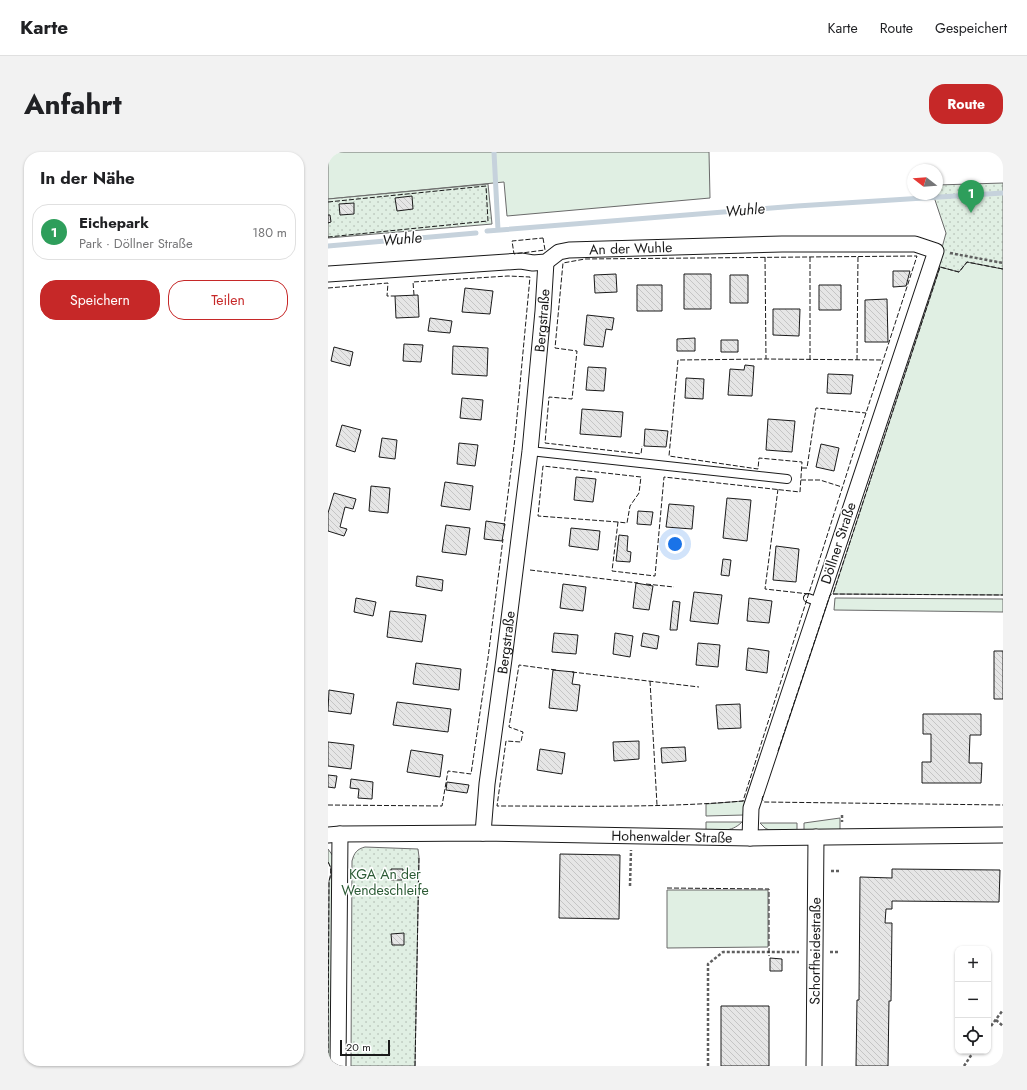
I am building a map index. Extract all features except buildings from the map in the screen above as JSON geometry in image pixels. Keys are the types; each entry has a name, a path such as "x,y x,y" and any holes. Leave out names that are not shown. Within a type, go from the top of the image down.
{"street":[{"name":"An der Wuhle","path":"546,262 559,252 569,250 782,244 915,244 936,251"},
{"name":"Döllner Straße","path":"750,838 751,808 814,600 936,251"},
{"path":"328,274 521,261 533,263 546,262"},
{"name":"Bergstraße","path":"483,833 488,777 530,451 546,262"},
{"name":"Hohenwalder Straße","path":"338,1066 334,834 483,833 750,838 1003,835"},
{"name":"Schorfheidestraße","path":"814,1066 816,837"}],"lane":[{"path":"530,451 788,480"}],"path":[{"path":"936,251 1003,263"},
{"path":"630,886 631,836"},
{"path":"708,1066 708,964 723,952 769,952"},
{"path":"991,1026 1003,1010"},
{"path":"996,1020 1003,1026"},
{"path":"964,1066 972,1054"}],"green space":[{"path":"328,152 709,152 710,198 507,216 504,182 328,199"},
{"path":"1003,183 1003,269 967,262 959,272 937,266 946,233 935,200 943,200 943,185"},
{"path":"488,184 492,224 328,238 328,199"},
{"path":"967,262 1003,269 1003,595 833,594 940,267 959,272"},
{"path":"835,598 1003,599 1003,612 834,610"},
{"path":"743,801 748,802 744,815 706,816 706,804"},
{"path":"840,818 840,830 804,830 804,823"},
{"path":"706,822 742,822 734,828 706,830"},
{"path":"760,823 797,823 797,830 769,830"},
{"name":"KGA An der Wendeschleife","path":"365,847 418,849 415,1066 351,1066 352,861 356,852"},
{"path":"328,849 333,856 333,1066 328,1066 329,881 331,876 331,868 328,862"},
{"path":"667,890 768,890 768,947 667,948"}],"waterway":[{"path":"494,152 498,230"},
{"name":"Wuhle","path":"487,231 797,206 1003,193"},
{"name":"Wuhle","path":"328,246 476,233"}],"fence":[{"path":"328,202 486,186 488,221 328,237"},
{"path":"543,238 545,250 514,254 512,241 543,238"},
{"path":"857,360 858,256"},
{"path":"556,670 519,665 509,727 523,732 521,742 506,741 497,806 651,806 743,801 917,256 585,259 563,263 555,348 577,351 572,399 549,397 545,443 641,454 642,446"},
{"path":"765,257 766,359"},
{"path":"810,257 810,360"},
{"path":"1003,269 967,262 959,272 940,267 833,594 1003,595"},
{"path":"414,295 413,282 508,276 530,277 515,438 504,526"},
{"path":"328,288 388,283 387,296 395,296"},
{"path":"618,522 538,516 543,466 641,477 639,493 630,506 627,523 618,522 612,571 655,576 664,477 800,492 802,462 759,458 758,469 669,456 678,360 883,360"},
{"path":"802,468 807,468 816,408 866,413"},
{"path":"801,480 820,480 842,487"},
{"path":"778,489 765,589 809,594"},
{"path":"328,805 442,806 448,771 471,774 503,539"},
{"path":"530,570 638,583"},
{"path":"646,584 674,587"},
{"path":"778,751 830,595 833,594"},
{"path":"572,672 699,687"},
{"path":"650,681 657,805"},
{"path":"763,796 762,799 764,802 1003,805"},
{"path":"415,1066 419,857"},
{"path":"328,862 331,871 329,881 328,1053"},
{"path":"667,888 769,889 769,956"}],"place":[{"name":"Eichepark","path":"971,213"}]}
